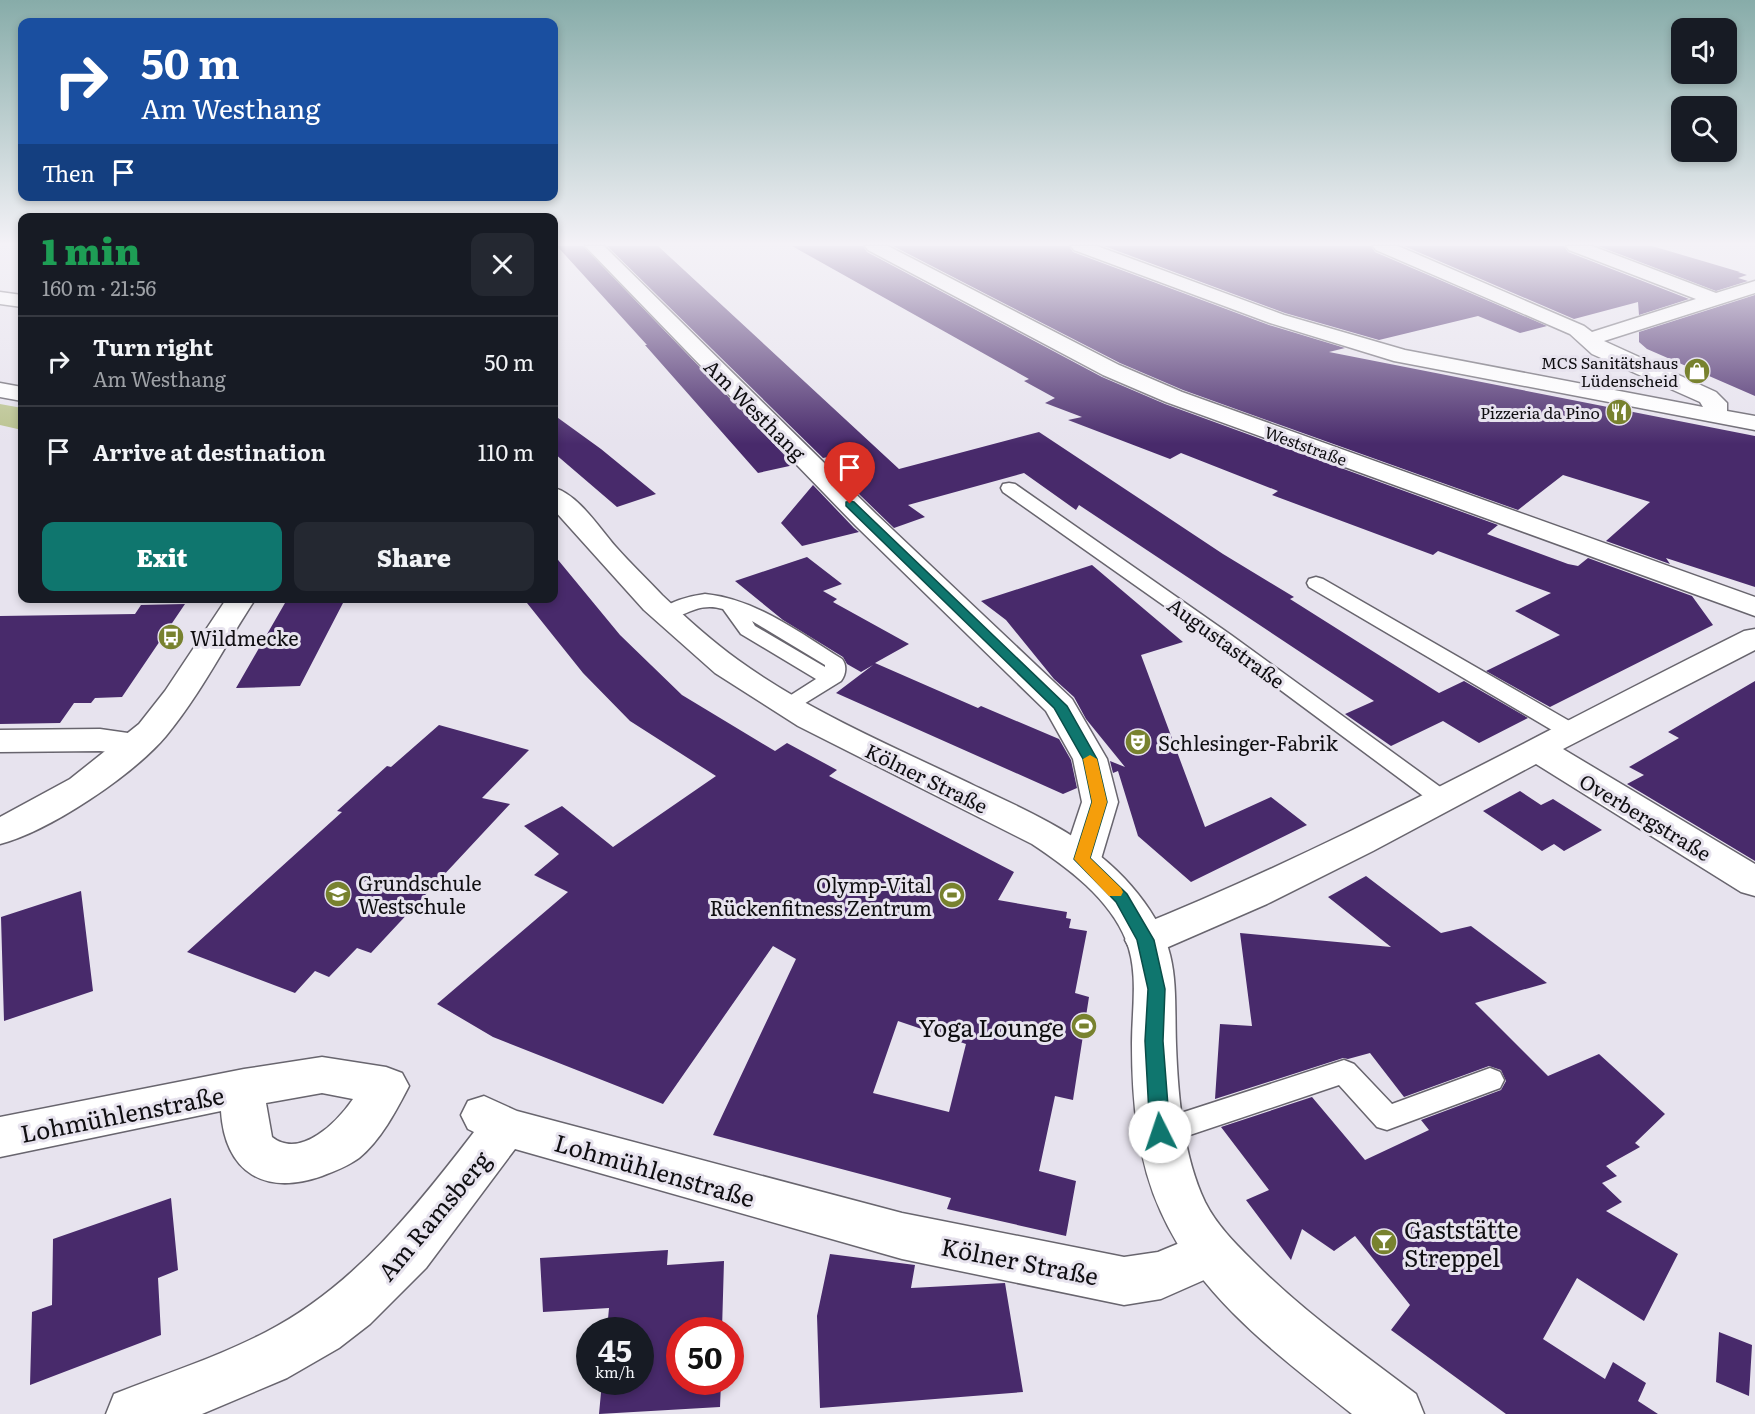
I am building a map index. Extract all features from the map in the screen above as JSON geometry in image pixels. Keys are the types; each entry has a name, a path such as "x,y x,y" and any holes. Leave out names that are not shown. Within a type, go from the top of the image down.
{"street":[{"name":"Am Westhang","path":"660,312 866,520 1060,706 1090,759 1100,802 1082,859"},
{"name":"Weststraße","path":"1000,312 1111,370 1174,397 1755,606"},
{"path":"1258,312 1402,356 1755,423"},
{"path":"1537,312 1567,325 1590,339 1599,348 1708,396 1715,404 1715,416"},
{"path":"1590,339 1677,312"},
{"path":"0,390 18,393"},
{"name":"Kölner Straße","path":"558,500 666,614 726,666 787,706 875,753 1045,836 1082,859 1122,898 1145,940 1156,989 1154,1041 1160,1132 1181,1201 1195,1231 1211,1253 1270,1314 1396,1414"},
{"path":"0,832 79,791 157,726 238,603"},
{"path":"1145,940 1216,913 1351,847 1570,731 1755,638"},
{"path":"0,741 100,740 137,744"},
{"name":"Overbergstraße","path":"1537,749 1755,882"},
{"name":"Lohmühlenstraße","path":"0,1137 244,1088"},
{"name":"Lohmühlenstraße","path":"495,1121 828,1216"},
{"name":"Am Ramsberg","path":"134,1414 286,1350 331,1322 361,1298 418,1241 495,1121"},
{"name":"Kölner Straße","path":"828,1216 997,1257 1124,1281 1161,1275 1211,1253"}],"lane":[{"name":"Augustastraße","path":"1009,488 1224,639 1442,799"},
{"path":"1316,583 1570,731"},
{"path":"666,614 703,600 730,604 748,630 830,679 787,706"},
{"path":"1160,1132 1344,1072 1387,1118 1491,1080"}],"green space":[{"path":"0,404 18,407 18,429 0,425"}],"building":[{"path":"617,312 647,312 794,465 758,473 645,345 647,345"},
{"path":"674,312 729,312 899,469 1039,432 1223,554 1294,597 1290,599 1439,693 1464,681 1528,718 1479,743 1443,721 1391,746 1345,714 1374,701 1079,505 1076,510 1024,473 908,505 925,517 894,528 829,465 838,455 823,458"},
{"path":"910,312 980,312 1102,377 1165,404 1498,525 1487,534 1568,564 1578,566 1588,558 1692,596 1713,625 1550,707 1486,671 1560,635 1515,611 1551,593 1438,551 1433,555 1272,495 1278,491 1181,453 1170,459 1068,420 1082,417 1045,403 1055,398 1024,381 1029,379"},
{"path":"1021,312 1234,312 1345,348 1329,352 1755,436 1755,587 1666,558 1670,564 1606,541 1650,502 1563,475 1518,510 1183,390 1120,363"},
{"path":"1282,312 1514,312 1547,326 1520,333 1478,316 1379,340"},
{"path":"1558,312 1600,312 1574,319"},
{"path":"1702,312 1755,312 1755,396 1647,349 1639,342 1639,332"},
{"path":"558,418 601,449 656,494 617,507 558,456"},
{"path":"813,485 859,532 802,546 781,523"},
{"path":"807,557 842,584 823,591 837,599 833,602 909,644 875,663 978,708 981,706 1059,739 1071,760 1077,788 1063,794 836,693 873,665 861,672 847,664 843,657 783,620 735,581"},
{"path":"558,560 620,635 682,695 775,751 787,743 837,770 829,776 1014,872 998,900 1067,912 1066,918 1071,919 1069,928 1087,931 1075,993 1089,997 1073,1100 1055,1096 1039,1171 1076,1181 1066,1236 947,1209 951,1198 713,1135 796,959 773,946 663,1104 493,1037 437,1004 568,892 534,875 559,854 524,826 562,806 613,847 716,776 630,721 583,673 527,603 558,603","holes":["898,1021 966,1044 949,1112 873,1093"]},
{"path":"1092,565 1183,642 1141,655 1205,827 1271,797 1307,825 1191,882 1138,836 1118,771 1113,773 1110,761 1125,767 1086,719 1074,697 1054,679 1006,620 981,601"},
{"path":"285,603 343,603 300,686 236,688"},
{"path":"185,604 122,697 95,698 91,703 74,703 60,723 0,724 0,616 135,614 141,605"},
{"path":"1755,681 1755,861 1627,784 1644,775 1629,767 1679,738 1668,732"},
{"name":"Grundschule Westschule","path":"439,725 529,750 482,798 510,804 371,953 357,948 329,977 315,971 295,993 187,952 342,812 337,811 387,766 391,767"},
{"path":"1520,791 1541,805 1553,799 1602,830 1564,851 1554,844 1542,851 1483,811"},
{"path":"1366,876 1441,933 1471,926 1547,983 1475,1003 1548,1076 1599,1054 1665,1114 1635,1143 1640,1147 1606,1166 1617,1176 1602,1183 1622,1202 1606,1211 1678,1254 1644,1321 1577,1278 1543,1339 1605,1379 1613,1362 1646,1383 1638,1401 1658,1414 1506,1414 1391,1330 1410,1305 1355,1236 1334,1251 1302,1229 1291,1260 1246,1200 1269,1190 1221,1127 1312,1097 1365,1160 1429,1130 1421,1120 1501,1090 1506,1081 1501,1070 1489,1066 1404,1097 1370,1053 1348,1059 1343,1058 1215,1099 1220,1024 1252,1026 1240,933 1391,947 1328,897"},
{"path":"81,891 93,991 4,1021 1,917"},
{"path":"171,1198 178,1270 158,1278 161,1335 30,1385 32,1312 52,1305 53,1239"},
{"path":"668,1250 667,1265 724,1261 722,1317 666,1317 666,1395 720,1395 720,1407 599,1414 601,1395 654,1395 654,1317 608,1317 609,1308 543,1312 540,1258"},
{"path":"830,1254 915,1265 911,1288 1005,1283 1023,1392 820,1408 817,1316"},
{"path":"1719,1332 1752,1345 1749,1396 1716,1382"}],"slow traffic":[{"path":"1090,759 1100,802 1082,859 1115,892"}],"place":[{"name":"MCS Sanitätshaus Lüdenscheid","path":"1697,371"},
{"name":"Pizzeria da Pino","path":"1619,412"},
{"name":"Wildmecke","path":"171,637"},
{"name":"Schlesinger-Fabrik","path":"1138,742"},
{"name":"Grundschule Westschule","path":"338,894"},
{"name":"Olymp-Vital Rückenfitness Zentrum","path":"952,895"},
{"name":"Yoga Lounge","path":"1084,1026"},
{"name":"Gaststätte Streppel","path":"1384,1242"}],"route":[{"path":"850,504 1060,706 1090,759 1100,802 1082,859 1122,898 1145,940 1156,989 1154,1041 1160,1132"}]}
